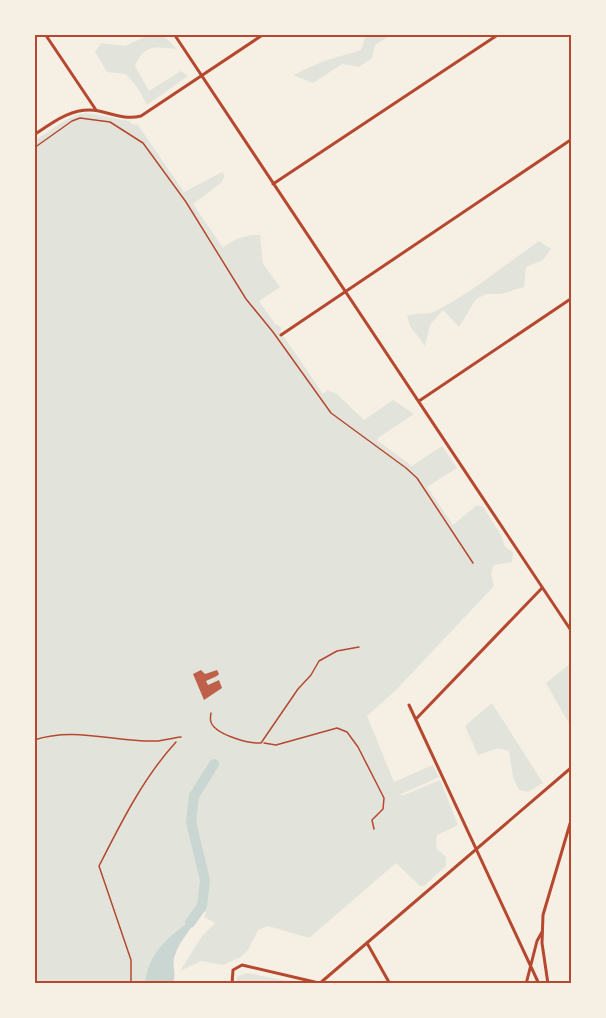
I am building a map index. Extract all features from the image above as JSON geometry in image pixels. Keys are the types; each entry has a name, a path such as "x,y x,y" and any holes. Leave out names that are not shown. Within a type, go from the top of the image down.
{"street":[{"path":"45,34 96,110"},
{"path":"174,34 572,632"},
{"path":"35,134 67,114 78,111 96,110 133,118 141,116 264,34"},
{"path":"273,184 499,34"},
{"path":"281,335 572,140"},
{"path":"418,401 572,298"},
{"path":"416,719 542,588"},
{"path":"409,705 539,984"},
{"path":"232,984 233,970 236,967 247,965 319,983 572,767"},
{"path":"548,984 542,943 543,915 572,817"},
{"path":"526,984 542,930"},
{"path":"367,943 390,984"}],"lane":[{"path":"211,713 210,720 214,727 222,732 246,741 261,743 319,661 337,651 359,647"},
{"path":"34,740 49,735 84,734 157,741 181,737"}],"path":[{"path":"34,148 72,121 80,118 110,122 142,143 186,202 246,298 332,413 417,478 473,563"},
{"path":"261,743 276,745 337,728 347,732 358,747 384,798 383,809 372,820 374,829"},
{"path":"131,984 131,960 99,866 122,821 158,762 181,737"}],"shaded area":[{"path":"149,35 163,35 177,49 152,48 143,53 139,59 135,66 149,91 181,71 188,76 147,105 137,87 126,74 107,72 95,52 101,43 125,46"},
{"path":"366,35 391,35 375,45 372,58 359,67 342,64 313,83 293,75 324,61 361,50"},
{"path":"87,113 129,121 138,125 184,192 222,172 225,176 221,183 193,204 223,248 240,238 260,235 263,264 280,287 259,301 275,324 282,328 280,331 323,394 327,390 337,394 364,420 393,400 414,414 378,438 378,441 412,466 442,446 457,468 427,487 453,525 477,505 483,507 501,535 505,547 513,552 512,562 494,565 491,574 494,586 396,690 367,716 394,782 433,765 439,777 399,795 440,780 458,825 437,835 436,848 446,857 446,866 424,886 420,886 396,863 309,938 268,926 258,930 248,950 241,957 223,965 201,961 180,971 202,936 215,923 204,917 206,912 195,909 148,983 35,983 34,141 64,121"},
{"path":"539,241 551,249 543,260 526,267 524,287 501,294 486,294 476,299 459,327 443,310 430,325 425,346 410,326 407,316 434,312 475,288"},
{"path":"571,663 571,727 546,683"},
{"path":"492,703 543,783 528,792 519,790 513,777 509,751 498,748 478,755 465,726"},
{"path":"198,912 175,955 173,983 145,983 152,959 158,950"},
{"path":"247,973 298,983 236,983 237,977"}],"building":[{"path":"201,670 205,674 217,670 219,674 217,676 206,681 208,685 219,680 222,688 204,700 193,674"}],"waterway":[{"path":"190,923 202,906 205,880 191,822 194,796 214,764"}]}
